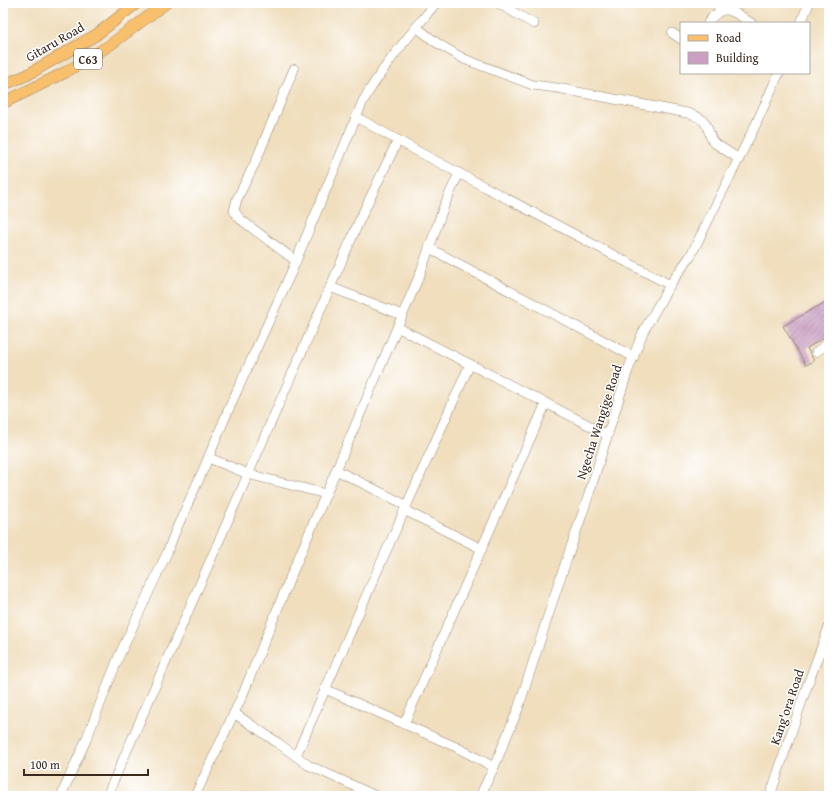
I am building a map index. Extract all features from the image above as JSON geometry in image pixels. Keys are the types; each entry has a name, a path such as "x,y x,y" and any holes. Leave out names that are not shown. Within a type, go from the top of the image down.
{"main road":[{"name":"Gitaru Road","path":"3,85 27,75 96,35 137,3"},
{"name":"C63","path":"3,103 66,72 110,45 166,3"}],"street":[{"path":"61,796 86,740 119,656 167,553 230,406 296,261 356,117 373,84 392,57 436,3"},
{"path":"498,3 534,24"},
{"path":"712,3 737,14 749,22"},
{"path":"801,22 809,3"},
{"path":"709,22 717,12 726,9"},
{"path":"416,27 437,43 464,59 533,85 557,88 687,113 700,118 705,123 710,138 713,142 739,159"},
{"path":"672,33 680,38"},
{"path":"294,69 255,163 237,199 234,211 240,218 296,261"},
{"name":"Ngecha Wangige Road","path":"480,796 494,767 518,709 634,357 648,323 670,285 691,254 739,159 779,74"},
{"path":"356,117 670,285"},
{"path":"108,796 330,287 361,217 398,140"},
{"path":"195,796 246,687 290,578 402,315 444,206 459,173"},
{"path":"429,248 634,357"},
{"path":"330,287 402,315"},
{"path":"397,327 608,435"},
{"path":"816,352 829,343"},
{"path":"296,756 470,364"},
{"path":"404,724 546,403"},
{"path":"209,458 248,474 326,494"},
{"path":"336,470 482,549"},
{"name":"Kang'ora Road","path":"770,796 806,689 829,627"},
{"path":"325,689 404,724 494,767"},
{"path":"234,713 308,765 376,796"}],"building":[{"path":"829,300 829,335 807,348 814,361 806,365 783,326"}]}
